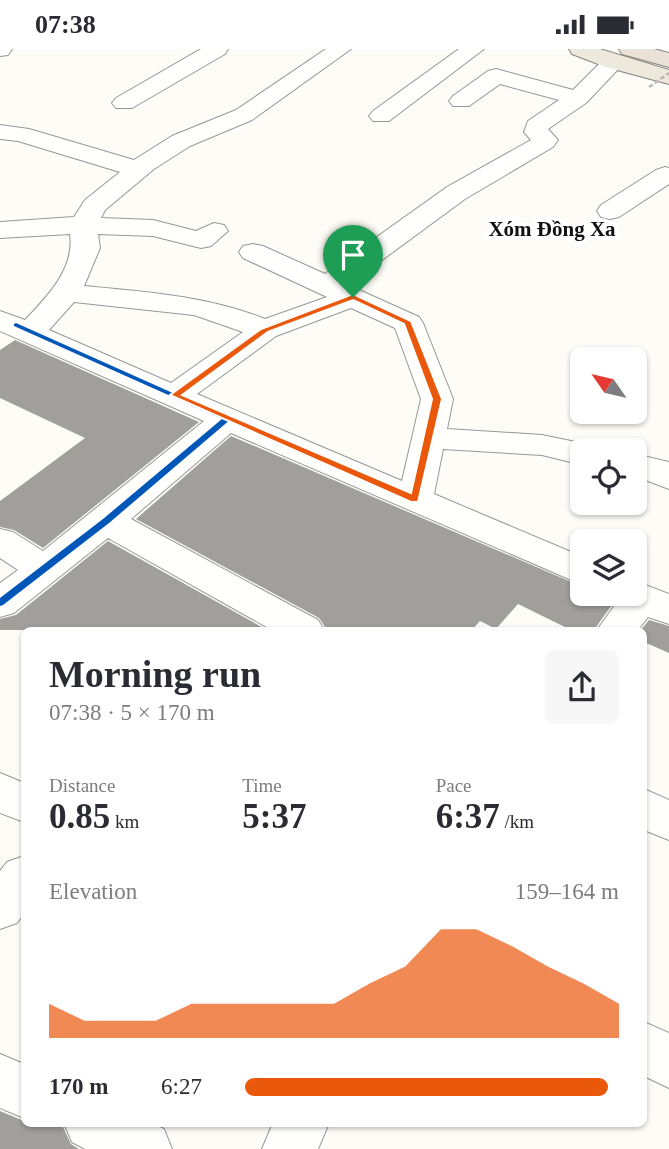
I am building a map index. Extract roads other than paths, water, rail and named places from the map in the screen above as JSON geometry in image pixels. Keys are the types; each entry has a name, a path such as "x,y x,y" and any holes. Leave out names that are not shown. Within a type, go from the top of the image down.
{"main road":[{"path":"580,49 669,60"},
{"path":"622,53 662,79"}],"street":[{"path":"124,103 217,49"},
{"path":"67,293 86,248 83,226 94,206 138,169 181,141 244,115 340,49"},
{"path":"381,116 473,49"},
{"path":"175,395 265,330 341,291 456,194 544,142 546,140 536,132 536,127 578,98 622,53"},
{"path":"461,101 496,76 578,98"},
{"path":"0,132 20,134 138,169"},
{"path":"610,211 665,175 669,176"},
{"path":"0,229 83,226 153,228 201,240 214,231"},
{"path":"253,252 408,323 437,399 415,499"},
{"path":"9,327 67,293 194,306 221,312 265,330"},
{"path":"9,327 175,395 570,566"},
{"path":"0,603 106,521 227,419"},
{"path":"428,438 542,445 570,451"},
{"path":"647,468 657,470 669,478"},
{"path":"106,521 288,627"},
{"path":"0,541 44,569"},
{"path":"620,627 641,606"},
{"path":"0,791 21,802"},
{"path":"647,810 669,821"},
{"path":"0,908 21,880"},
{"path":"647,1049 669,1062"},
{"path":"0,1080 21,1090"},
{"path":"99,1127 144,1149"},
{"path":"290,1149 300,1127"}],"district":[{"name":"Xóm Đồng Xa","path":"552,229"}]}
